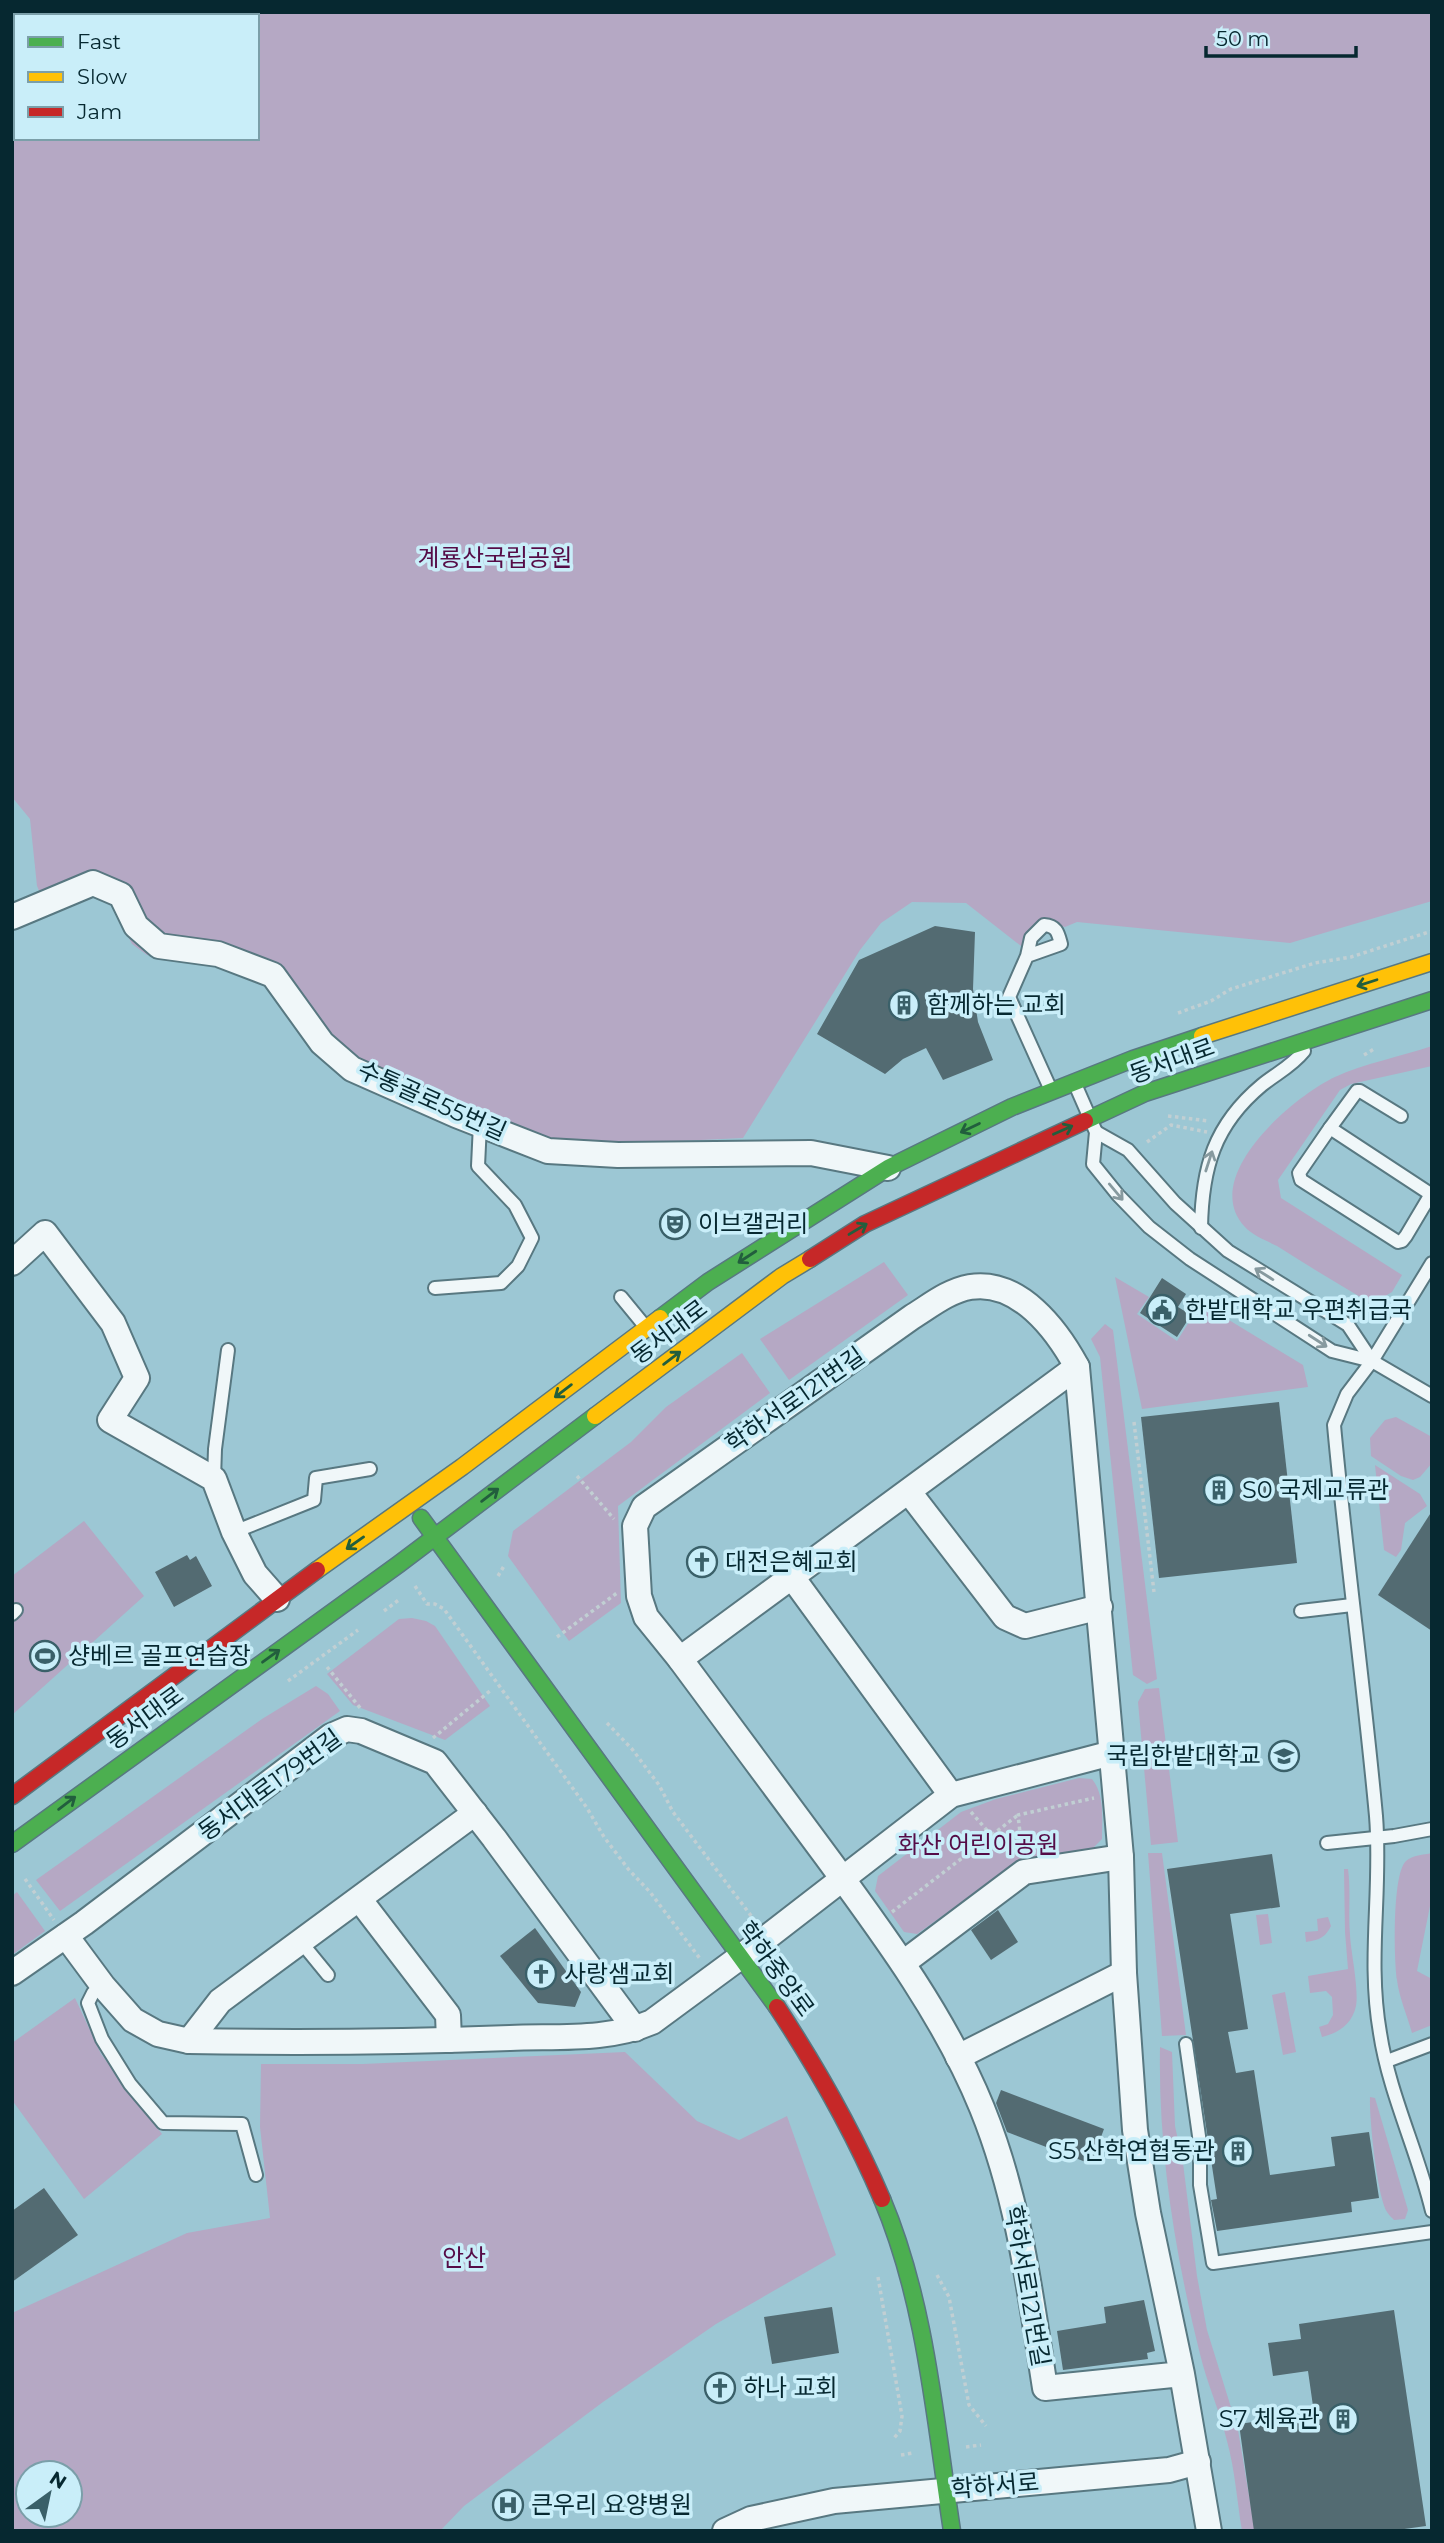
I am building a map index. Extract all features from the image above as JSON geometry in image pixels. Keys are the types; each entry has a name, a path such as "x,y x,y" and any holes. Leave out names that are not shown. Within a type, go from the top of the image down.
{"street":[{"name":"수통골로55번길","path":"12,917 93,883 121,895 136,926 159,946 218,954 273,975 322,1043 352,1069 548,1151 618,1155 811,1153 888,1168"},
{"name":"동서대로","path":"13,1795 277,1599 411,1504 708,1282 888,1168 1012,1107 1074,1081 1147,1054 1432,962"},
{"name":"동서대로","path":"12,1844 435,1536 731,1314 865,1224 1093,1125 1159,1088 1432,1000"},
{"path":"12,1263 45,1233 113,1323 137,1378 110,1420 214,1479 234,1532 255,1574 277,1599"},
{"name":"학하서로121번길","path":"1182,2374 1045,2388 1020,2230 1002,2163 982,2108 958,2057 903,1964 842,1877 680,1659 646,1618 639,1596 635,1527 644,1507 912,1317 947,1295 971,1287 1003,1290 1030,1304 1062,1339 1077,1367 1121,1857 1124,1973 1136,2130 1148,2213 1182,2374 1198,2462"},
{"path":"680,1659 1077,1367"},
{"path":"909,1492 1004,1618 1025,1626 1100,1607"},
{"name":"학하중앙로","path":"411,1504 740,1956 814,2063 863,2154 898,2237 923,2338 952,2531"},
{"path":"792,1577 951,1795"},
{"name":"동서대로179번길","path":"12,1973 60,1928 331,1736 346,1729 361,1731 435,1762 635,2029"},
{"path":"60,1928 103,1986 133,2020 158,2034 190,2041 449,2040 605,2034 635,2029 652,2022 951,1795 1112,1753"},
{"path":"190,2041 220,2001 475,1813"},
{"path":"903,1964 1024,1872 1121,1857"},
{"path":"360,1900 448,2015 449,2040"},
{"path":"958,2057 1124,1973"},
{"path":"1198,2462 1209,2531"},
{"name":"학하서로","path":"725,2531 751,2519 834,2501 1169,2470 1198,2462"}],"lane":[{"path":"1027,956 1009,997 1052,1091"},
{"path":"1201,1228 1203,1182 1210,1155 1219,1138 1244,1101 1264,1083 1292,1065 1316,1037"},
{"path":"1074,1081 1093,1125 1094,1164 1118,1195 1149,1227 1190,1259 1332,1351 1372,1361 1428,1390"},
{"path":"1330,1128 1432,1195 1406,1236 1398,1242 1301,1180 1299,1173 1330,1128 1357,1091 1401,1116"},
{"path":"435,1288 501,1283 518,1266 532,1238 515,1205 478,1166 480,1124"},
{"path":"1093,1125 1128,1150 1175,1203 1228,1251 1348,1325 1372,1361"},
{"path":"1432,1263 1372,1361 1347,1394 1335,1425 1377,1837 1373,1950 1375,2001 1380,2037 1432,2211"},
{"path":"621,1297 646,1328"},
{"path":"214,1479 215,1449 228,1350"},
{"path":"234,1532 314,1500 316,1478 370,1469"},
{"path":"1301,1611 1352,1605"},
{"path":"1327,1843 1432,1829"},
{"path":"301,1942 328,1975"},
{"path":"103,1986 93,1993 88,2003 102,2039 130,2084 163,2123 242,2124 256,2175"},
{"path":"1186,2044 1200,2143 1200,2185 1213,2263 1432,2232"},
{"path":"1387,2062 1432,2044"}],"path":[{"path":"1174,1015 1211,1001 1231,989 1315,963 1351,957 1432,931"},
{"path":"1161,1117 1167,1115 1218,1122"},
{"path":"1147,1142 1171,1125 1212,1133"},
{"path":"1134,1422 1154,1592"},
{"path":"577,1476 614,1520"},
{"path":"504,1566 498,1576 506,1586"},
{"path":"557,1637 627,1586"},
{"path":"415,1587 427,1604 435,1604 444,1609 587,1808 610,1845 650,1892 696,1956"},
{"path":"327,1667 366,1715"},
{"path":"426,1743 491,1690"},
{"path":"603,1717 659,1785 673,1812 750,1914"},
{"path":"892,1912 1018,1815 1103,1796"},
{"path":"971,1812 991,1835"},
{"path":"1018,1815 1024,1872"},
{"path":"25,1879 60,1928"},
{"path":"877,2267 880,2300 902,2416 900,2431 894,2438"}],"green space":[{"name":"계룡산국립공원","path":"12,12 1432,12 1432,901 1290,943 1077,922 1065,927 1044,921 1021,946 966,903 912,902 881,923 860,950 743,1138 596,1145 549,1142 356,1063 300,1002 257,983 242,972 196,959 147,955 132,944 112,905 100,898 83,894 46,906 37,886 30,819 12,797"},
{"path":"1432,1046 1432,1066 1351,1084 1340,1090 1278,1180 1281,1198 1402,1275 1392,1292 1372,1304 1248,1230 1234,1207 1233,1185 1242,1163 1257,1140 1297,1101 1317,1087 1358,1068"},
{"path":"884,1262 908,1295 789,1380 760,1339"},
{"path":"1115,1277 1149,1297 1137,1314 1177,1341 1201,1303 1303,1365 1308,1387 1142,1409"},
{"path":"1105,1324 1113,1330 1157,1679 1147,1684 1133,1675 1100,1357 1091,1339"},
{"path":"742,1353 770,1393 618,1506 621,1603 569,1641 508,1556 513,1531 631,1442 666,1407"},
{"path":"1396,1417 1432,1437 1432,1463 1420,1477 1413,1480 1401,1476 1371,1456 1370,1438 1385,1420"},
{"path":"1375,1465 1420,1494 1427,1506 1405,1523 1401,1550 1396,1557 1384,1550"},
{"name":"샹베르 골프연습장","path":"84,1521 144,1596 12,1715 12,1576"},
{"path":"412,1618 435,1626 490,1706 445,1740 353,1705 327,1674 399,1619"},
{"path":"316,1686 328,1694 340,1711 60,1911 36,1880 262,1719"},
{"path":"1159,1688 1178,1842 1151,1845 1138,1702 1145,1689"},
{"name":"화산 어린이공원","path":"1079,1778 1092,1779 1101,1800 1102,1839 1093,1848 1021,1860 917,1934 904,1932 875,1891 878,1876 961,1812 996,1799"},
{"path":"1148,1853 1162,1853 1186,2035 1162,2036"},
{"path":"1432,1853 1432,1896 1417,1971 1432,1979 1432,2025 1412,2033 1397,1980 1396,1899 1401,1869 1406,1861 1415,1856"},
{"path":"1344,1869 1348,1869 1349,1877 1349,1927 1356,2006 1344,2027 1322,2037 1319,2027 1328,2024 1333,2015 1332,1997 1326,1991 1310,1993 1308,1976 1348,1969"},
{"path":"17,1892 45,1931 12,1955 12,1896"},
{"path":"1268,1914 1272,1943 1260,1945 1256,1915"},
{"path":"1328,1917 1331,1926 1324,1936 1306,1942 1305,1932 1318,1931 1317,1919"},
{"path":"1285,1992 1296,2052 1283,2055 1272,1995"},
{"path":"75,1998 101,2054 162,2134 84,2199 12,2100 12,2043"},
{"path":"1160,2047 1172,2052 1175,2126 1183,2163 1197,2276 1207,2330 1238,2430 1255,2531 1242,2531 1230,2452 1203,2365 1183,2278 1165,2163"},
{"name":"안산","path":"625,2052 697,2121 739,2140 787,2116 836,2255 716,2324 603,2402 464,2506 440,2531 12,2531 12,2313 187,2233 270,2218 260,2127 261,2064 363,2064"},
{"path":"1370,2097 1375,2098 1408,2210 1405,2219 1394,2220 1383,2204 1374,2156"}],"building":[{"name":"함께하는 교회","path":"935,926 975,932 973,989 978,1022 993,1060 943,1080 926,1048 903,1059 885,1074 817,1034 859,960"},
{"name":"한밭대학교 우편취급국","path":"1162,1278 1186,1294 1178,1307 1191,1315 1177,1337 1140,1313"},
{"name":"S0 국제교류관","path":"1279,1402 1297,1563 1159,1578 1141,1417"},
{"path":"1432,1511 1432,1631 1378,1595"},
{"path":"187,1555 190,1560 196,1556 212,1586 174,1607 155,1572"},
{"path":"1272,1854 1280,1907 1230,1914 1248,2029 1228,2032 1236,2073 1254,2070 1270,2175 1335,2166 1331,2137 1369,2132 1379,2198 1351,2202 1352,2212 1217,2231 1211,2200 1217,2199 1167,1869"},
{"path":"998,1910 1018,1942 991,1960 971,1930"},
{"name":"사랑샘교회","path":"535,1928 581,1992 575,2007 538,2003 500,1956"},
{"path":"1001,2090 1104,2129 1091,2164 1007,2132 996,2103"},
{"path":"44,2188 78,2235 12,2282 12,2211"},
{"path":"1144,2300 1155,2351 1147,2353 1148,2359 1063,2370 1057,2331 1106,2323 1104,2307"},
{"name":"하나 교회","path":"832,2307 839,2353 772,2364 764,2317"},
{"name":"S7 체육관","path":"1394,2310 1426,2526 1390,2531 1254,2531 1239,2424 1314,2413 1308,2371 1273,2376 1268,2343 1301,2339 1299,2324"}],"traffic: fast":[{"path":"1085,1121 1145,1093 1432,1000"},
{"path":"660,1318 708,1282 888,1168 1012,1107 1133,1059 1202,1036"},
{"path":"12,1844 399,1564 595,1416"},
{"path":"421,1518 777,2007"},
{"path":"882,2199 897,2239 919,2320 952,2531"}],"traffic: slow":[{"path":"1202,1036 1432,962"},
{"path":"595,1416 782,1276 810,1259"},
{"path":"317,1570 462,1467 660,1318"}],"traffic: jam":[{"path":"810,1259 865,1224 1085,1121"},
{"path":"12,1796 317,1570"},
{"path":"777,2007 834,2100 882,2199"}],"place":[{"name":"함께하는 교회","path":"904,1005"},
{"name":"이브갤러리","path":"675,1224"},
{"name":"한밭대학교 우편취급국","path":"1162,1310"},
{"name":"S0 국제교류관","path":"1219,1490"},
{"name":"대전은혜교회","path":"702,1562"},
{"name":"샹베르 골프연습장","path":"45,1656"},
{"name":"국립한밭대학교","path":"1284,1756"},
{"name":"사랑샘교회","path":"541,1974"},
{"name":"S5 산학연협동관","path":"1238,2151"},
{"name":"하나 교회","path":"720,2388"},
{"name":"S7 체육관","path":"1343,2419"},
{"name":"큰우리 요양병원","path":"508,2505"}]}
